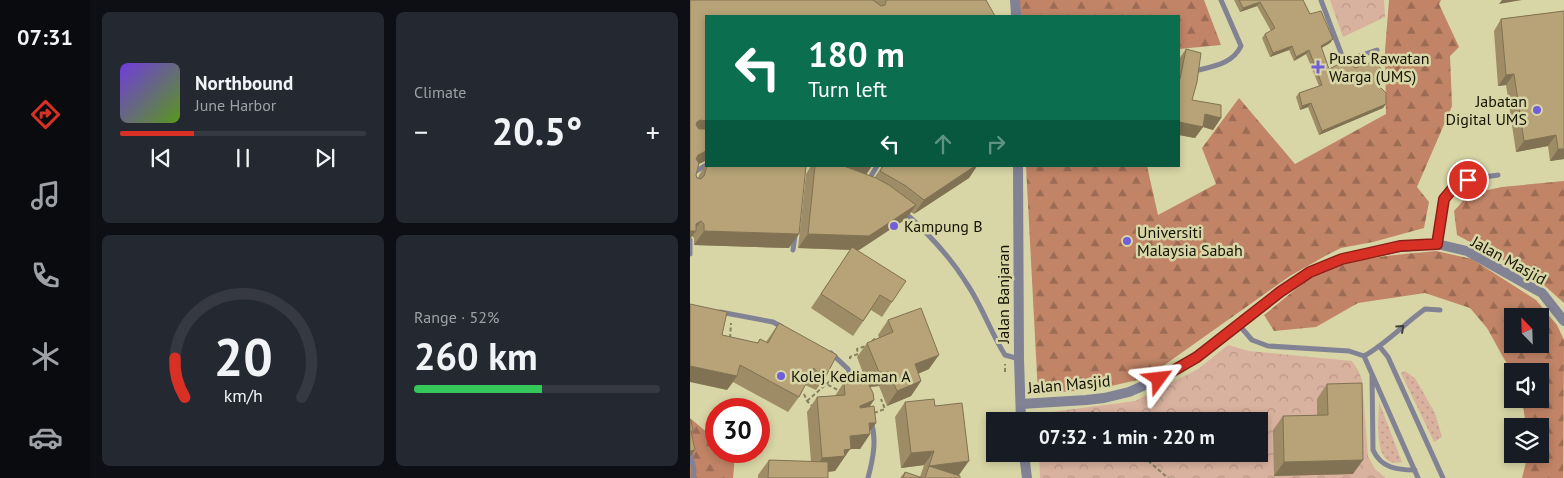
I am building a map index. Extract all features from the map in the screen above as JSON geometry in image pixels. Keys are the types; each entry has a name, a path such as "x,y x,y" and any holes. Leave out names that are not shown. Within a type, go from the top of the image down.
{"street":[{"path":"1015,0 1016,15"},
{"name":"Jalan Banjaran","path":"1018,167 1020,412"},
{"name":"Jalan Masjid","path":"1020,404 1086,400 1129,392 1159,379 1197,357 1280,292 1310,272 1342,259 1400,246 1437,244 1467,251 1542,293 1564,321"},
{"path":"1025,462 1027,478"}],"lane":[{"path":"1199,70 1219,66 1237,55 1241,46 1221,0"},
{"path":"1321,0 1344,61 1377,50"},
{"path":"693,181 693,172 705,166"},
{"path":"863,187 876,167"},
{"path":"1437,244 1444,199 1454,187 1468,180 1498,175"},
{"path":"896,206 928,234 946,254 968,284 998,344 1006,355 1019,359"},
{"path":"793,250 795,231"},
{"path":"690,240 690,254"},
{"path":"1364,356 1380,347 1425,309 1440,310"},
{"path":"715,311 772,322 788,330"},
{"path":"1239,325 1252,340 1268,346 1349,351 1364,356 1418,478"},
{"path":"1380,347 1388,357 1443,478"},
{"path":"827,350 836,356 848,369 860,392"},
{"path":"1371,370 1374,400 1374,450 1377,458 1386,466 1401,470 1415,470"},
{"path":"868,478 874,455 874,440 869,414"},
{"path":"690,452 694,470 693,478"}],"path":[{"path":"729,345 732,314"},
{"path":"807,401 835,375 848,369 850,357 858,354 857,349 865,346 877,337"},
{"path":"822,382 840,391 842,396"},
{"path":"816,393 818,402"},
{"path":"804,394 807,401 813,406"},
{"path":"869,414 885,409 881,399"},
{"path":"1149,462 1168,478"}],"green space":[{"path":"1017,0 1204,0 1221,45 1180,49 1180,15 1018,15"},
{"path":"1330,0 1384,0 1385,17 1343,37"},
{"path":"1389,0 1441,0 1439,4 1459,47 1450,56 1452,106 1417,187 1429,202 1424,228 1373,242 1341,248 1327,255 1290,276 1146,378 1098,389 1038,394 1026,167 1147,167 1158,215 1216,184 1202,148 1239,98 1295,164 1386,114 1385,51"},
{"path":"1564,181 1564,303 1536,278 1457,235 1454,211 1469,194 1502,187"},
{"path":"1436,251 1472,259 1536,300 1543,308 1504,308 1504,353 1549,353 1549,315 1557,325 1564,340 1563,478 1522,478 1526,463 1549,463 1549,418 1525,418 1523,408 1549,408 1549,363 1506,363 1487,328 1470,308 1425,293 1358,303 1316,327 1274,331 1264,315 1294,290 1327,270 1358,261"},
{"path":"1228,345 1249,351 1352,361 1362,380 1368,456 1375,469 1386,478 1040,478 1039,462 1268,462 1268,412 1051,412 1135,401 1198,369"},
{"path":"1405,371 1415,378 1435,413 1442,437 1434,442 1401,373"},
{"path":"1379,402 1402,462 1392,462 1386,458 1382,451 1378,431"},
{"path":"690,418 705,431 705,463 734,463 733,478 690,478"}],"building":[{"path":"690,0 873,0 881,6 885,5 886,0 986,0 994,15 705,15 705,121 700,120 696,125 699,129 705,129 705,152 698,155 696,159 699,163 697,178 701,179 704,176 707,167 806,167 799,234 704,231 704,224 701,221 696,224 696,231 690,231"},
{"name":"Pusat Rawatan Warga (UMS)","path":"1239,0 1303,0 1310,14 1321,11 1333,39 1321,46 1329,69 1350,60 1355,68 1375,61 1381,69 1379,86 1386,93 1386,104 1322,131 1311,103 1302,106 1299,93 1322,85 1309,50 1296,57 1292,46 1273,53 1265,34 1275,28 1260,2 1243,8"},
{"name":"Jabatan Digital UMS","path":"1564,11 1564,149 1558,149 1556,135 1524,141 1514,74 1506,75 1501,19"},
{"path":"1186,49 1201,53 1197,82 1192,100 1221,105 1221,118 1205,114 1203,127 1180,122 1180,79"},
{"path":"815,167 847,167 876,178 916,205 869,236 808,234"},
{"path":"882,167 974,167 924,200 906,186 880,171"},
{"path":"852,247 906,281 892,302 880,295 863,321 821,294"},
{"path":"690,304 727,312 722,335 758,343 760,339 768,343 779,323 837,355 826,376 814,368 799,397 740,365 737,376 690,366"},
{"path":"921,308 939,355 915,364 921,381 897,391 889,372 879,372 867,343 893,332 888,320"},
{"path":"867,381 874,400 860,406 860,408 874,406 876,423 869,423 870,434 850,436 851,449 844,450 845,456 822,458 817,397 845,395 844,382"},
{"path":"1362,383 1363,460 1284,462 1283,416 1328,415 1327,384"},
{"path":"934,399 935,406 962,403 969,461 929,466 934,451 911,453 905,402"},
{"path":"690,420 695,450 690,451"},
{"path":"770,460 828,462 828,478 768,478"},
{"path":"929,466 960,476 960,478 925,478"},
{"path":"905,472 923,478 903,478"}],"place":[{"name":"Pusat Rawatan Warga (UMS)","path":"1318,67"},
{"name":"Jabatan Digital UMS","path":"1537,110"},
{"name":"Kampung B","path":"894,226"},
{"name":"Universiti Malaysia Sabah","path":"1127,241"},
{"name":"Kolej Kediaman A","path":"781,376"}],"route":[{"path":"1159,379 1197,357 1280,292 1310,272 1342,259 1400,246 1437,244 1444,199 1454,187 1468,180"}]}
